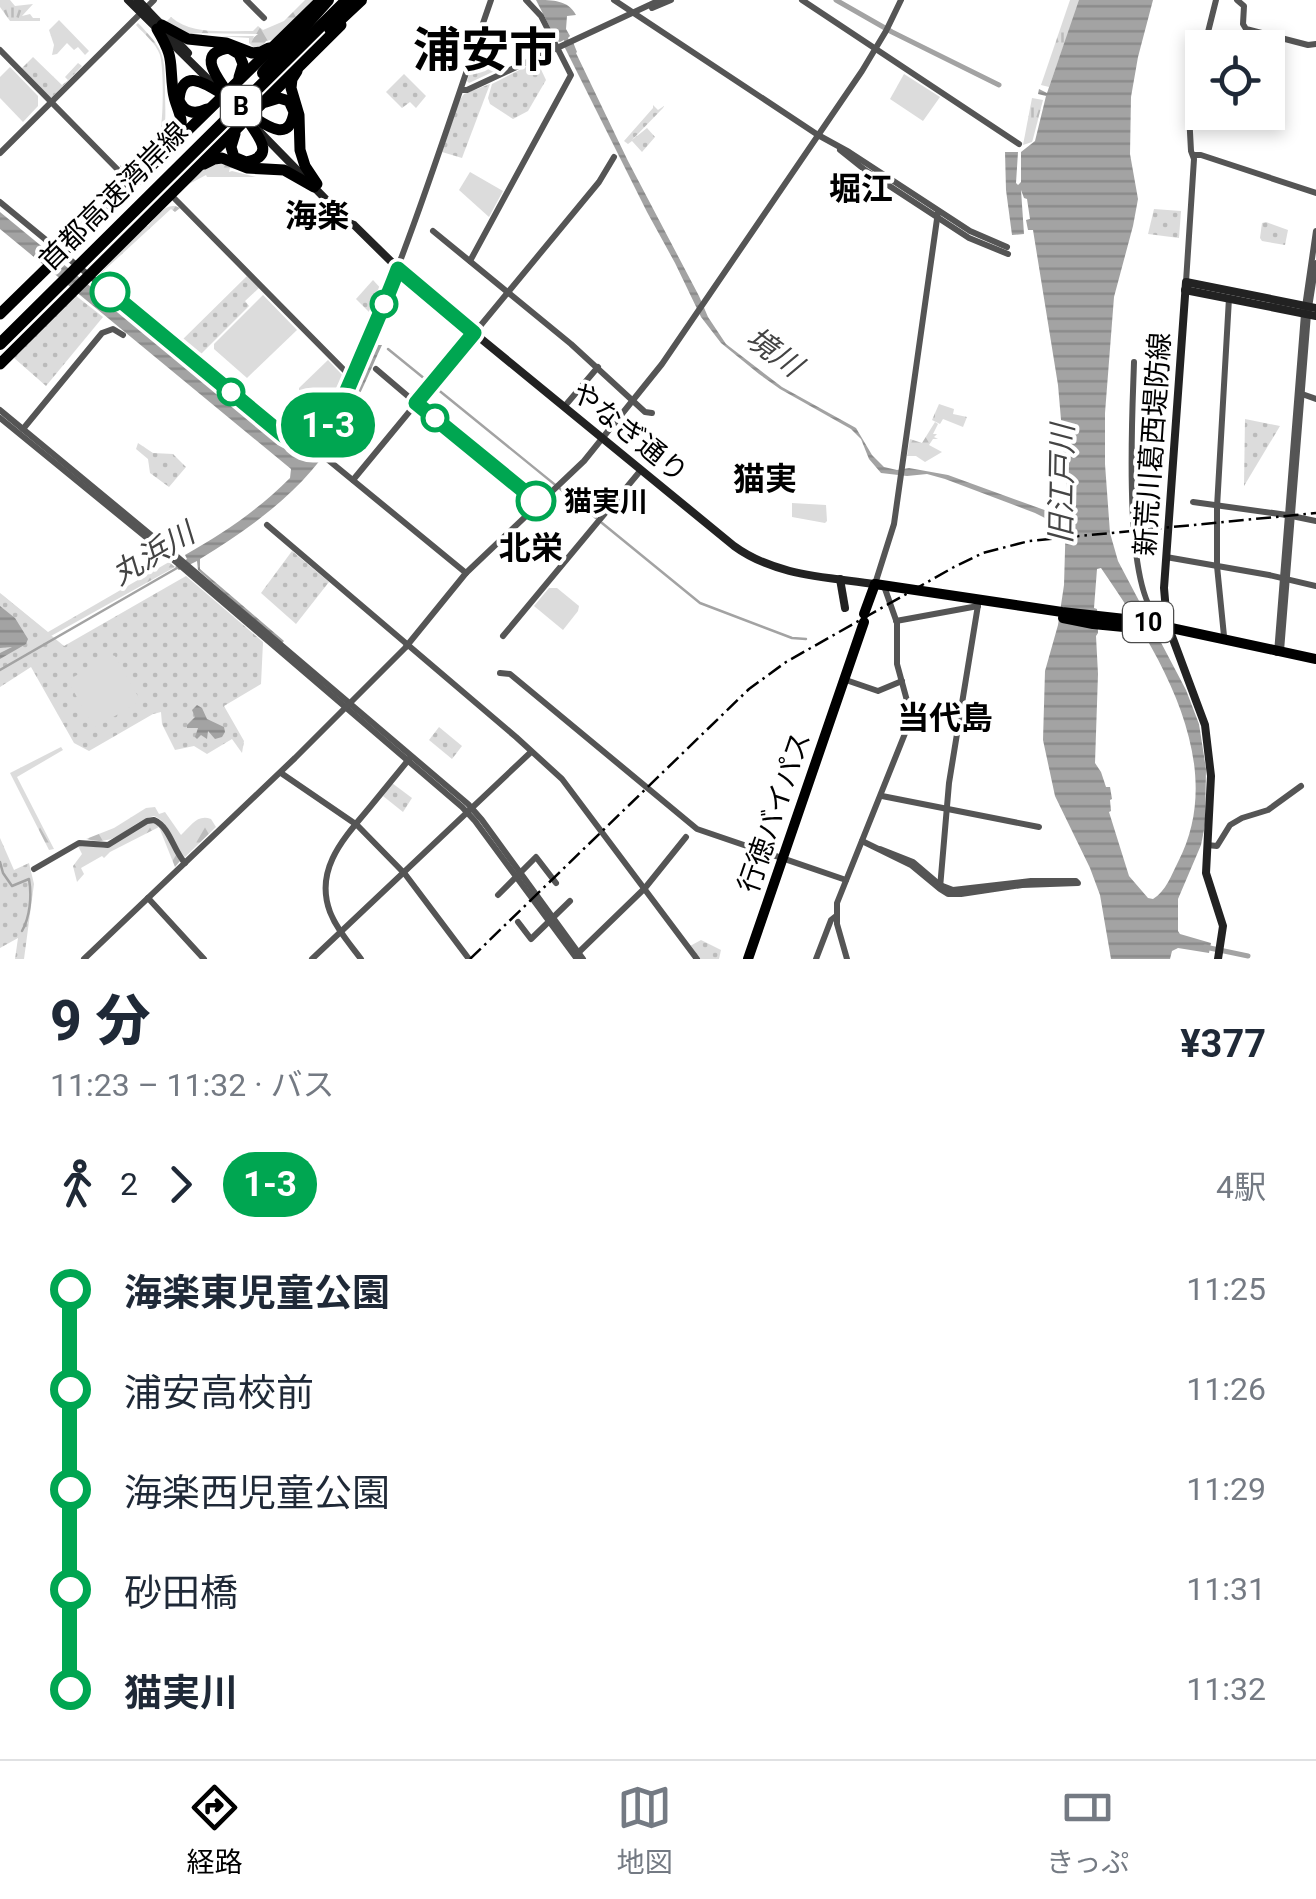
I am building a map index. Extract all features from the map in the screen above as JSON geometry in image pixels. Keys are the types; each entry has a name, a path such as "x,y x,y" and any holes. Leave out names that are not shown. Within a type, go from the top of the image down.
{"highway":[{"path":"0,314 320,0"},
{"path":"256,86 328,0"},
{"name":"首都高速湾岸線","path":"320,23 339,0"},
{"name":"首都高速湾岸線","path":"0,335 348,0"},
{"path":"256,86 364,0"},
{"path":"0,364 364,0"},
{"path":"160,27 188,40 226,43 252,53 280,40"},
{"path":"160,27 170,53 173,93 183,124 167,152"},
{"path":"225,94 205,83 188,82 179,98 187,110 200,112 225,94 242,69 241,56 227,48 219,50 211,66 225,94"},
{"path":"302,63 291,88 299,115 302,158 316,186"},
{"path":"248,117 261,140 261,154 256,160 240,162 233,154 231,141 248,117 272,99 285,99 294,112 294,120 286,128 272,129 248,117"},
{"path":"188,175 207,162 222,158 247,168 288,171 316,186"},
{"name":"首都高速湾岸線","path":"0,344 157,184"}],"main road":[{"path":"128,0 144,10"},
{"path":"138,0 144,10"},
{"name":"やなぎ通り","path":"144,10 398,269 746,555 782,570 978,602"},
{"path":"1186,286 1310,310"},
{"name":"新荒川葛西堤防線","path":"1186,286 1162,626 1205,721 1211,776 1207,876 1223,924 1219,954"},
{"path":"840,579 845,608"},
{"name":"行徳バイパス","path":"748,959 864,618 880,584"},
{"name":"10","path":"978,602 1162,626 1316,661"},
{"name":"10","path":"1002,603 1078,621 1162,626"},
{"path":"1062,612 1162,626"},
{"path":"1078,621 1113,621"}],"street":[{"path":"0,153 154,0"},
{"path":"246,0 264,18"},
{"path":"0,202 291,440 312,440 324,432 352,378 398,269 491,0"},
{"path":"470,261 572,74 538,11 526,0"},
{"path":"614,0 974,240 1008,250"},
{"path":"635,13 660,0"},
{"path":"460,90 671,0"},
{"path":"802,0 1019,144"},
{"path":"84,959 348,706 407,645 466,573 558,487 602,439 634,401 818,135 876,49 901,0"},
{"path":"1209,30 1216,0"},
{"path":"1237,0 1244,6 1246,29 1316,44"},
{"path":"0,50 124,176"},
{"path":"1186,286 1194,155 1190,130"},
{"path":"1194,155 1316,193"},
{"path":"353,480 599,182 614,157"},
{"path":"175,200 352,378"},
{"path":"847,959 836,916 837,903 910,721 897,664 896,621 880,584 892,536 938,214"},
{"path":"434,231 598,367 645,412 652,413"},
{"path":"1290,516 1316,231"},
{"path":"1279,652 1316,264"},
{"path":"1222,638 1217,505 1230,295"},
{"path":"21,431 102,333 114,329 124,334"},
{"path":"1134,362 1130,464 1134,528 1146,602 1162,626"},
{"path":"564,407 598,367"},
{"path":"376,369 416,403"},
{"path":"1302,394 1316,399"},
{"path":"0,410 469,810 577,957 644,888 686,837"},
{"path":"0,418 21,431"},
{"path":"328,459 466,573"},
{"path":"503,636 641,470"},
{"path":"1193,502 1316,521"},
{"path":"267,525 562,780 697,959"},
{"path":"1166,557 1316,586"},
{"path":"896,621 978,602 949,783 940,887"},
{"path":"500,672 510,674 697,829 846,880"},
{"path":"844,679 881,691 902,681"},
{"path":"312,959 531,752"},
{"path":"361,959 334,922 327,901 327,874 336,848 410,759"},
{"path":"281,773 356,824 404,872 469,959"},
{"path":"1207,845 1218,846 1230,826 1268,810 1302,786"},
{"path":"882,796 1040,827"},
{"path":"34,868 79,843 108,844 154,820 164,826 185,863"},
{"path":"862,841 910,865 948,894 1078,882 1022,881 958,890 940,887"},
{"path":"498,895 536,858 556,883"},
{"path":"148,898 204,959"},
{"path":"518,922 531,940 570,902"},
{"path":"816,959 836,916"}],"green space":[{"path":"0,0 10,0 15,6 33,4 22,16 30,14 40,21 10,21 0,7"},
{"path":"305,0 317,0 276,39 254,48 249,38 218,36 253,38 258,34 193,33 213,37 195,37 174,29 154,12 166,22 171,17 199,30 253,31 258,26 263,30 284,21"},
{"path":"1070,0 1080,0 1049,87 1041,85"},
{"path":"59,20 89,51 85,55 67,43 52,55 54,45 49,30"},
{"path":"138,23 158,47 163,61 165,127 162,139 133,179 62,248 58,245 128,176 120,166 124,162 133,170 158,141 163,85 160,55"},
{"path":"33,57 62,85 78,63 82,66 52,97 49,97 21,69"},
{"path":"474,59 501,68 469,83"},
{"path":"537,61 546,80 528,111 513,119 490,104 492,84"},
{"path":"10,67 38,96 38,106 23,122 0,98 0,77"},
{"path":"404,74 426,96 416,108 410,102 402,108 386,92"},
{"path":"904,74 940,97 923,121 890,99"},
{"path":"490,84 462,158 442,152 459,101 464,94"},
{"path":"1032,98 1043,100 1032,142 1023,145"},
{"path":"653,105 658,110 664,106 632,140 647,128 655,137 642,152 632,141 624,141"},
{"path":"214,161 260,174 230,168 229,172 256,177 206,175 189,184 145,225 166,208 180,208 175,212 171,209 98,276 157,210"},
{"path":"470,172 503,191 489,217 459,190"},
{"path":"1154,209 1181,211 1179,238 1148,234"},
{"path":"1262,223 1288,230 1285,245 1262,241"},
{"path":"247,276 259,288 245,301 249,306 196,359 178,344"},
{"path":"373,280 385,293 375,318 356,299"},
{"path":"75,295 103,317 46,386 13,357"},
{"path":"263,295 297,330 247,378 214,349 214,344"},
{"path":"168,344 285,441 310,445 288,449 165,346"},
{"path":"328,360 346,379 343,387 316,412 299,395 299,388"},
{"path":"939,404 954,409 953,414 967,417 963,427 943,419 940,424 932,420"},
{"path":"1245,419 1280,426 1244,486"},
{"path":"935,422 938,424 933,434 938,439 929,445 942,452 925,462 907,456 910,439 922,443"},
{"path":"138,443 153,453 173,454 186,467 169,487 150,473 148,459 136,449"},
{"path":"792,503 826,505 827,521 792,517"},
{"path":"292,551 329,582 296,624 261,593"},
{"path":"169,562 175,567 42,641 0,593 48,632"},
{"path":"186,576 263,642 261,684 224,706 244,741 242,753 232,739 207,754 194,746 175,750 162,724 161,712 89,751 74,743 31,667 0,687 0,593 64,646"},
{"path":"549,588 557,588 579,606 563,630 534,606"},
{"path":"112,655 139,702 96,727 69,683"},
{"path":"439,727 462,746 452,759 429,740"},
{"path":"61,747 63,750 17,777 54,849 49,850 10,773"},
{"path":"392,783 412,798 403,812 383,796"},
{"path":"155,807 159,814 165,812 181,835 202,818 211,819 216,827 185,857 164,824 154,816 115,838 86,839 114,828 146,808"},
{"path":"152,822 163,828 180,861 175,867 159,827 81,868 84,874 77,882 73,866 82,854 78,846 104,848"},
{"path":"0,838 14,870 29,863 34,884 24,959 15,959 18,938 0,948"},
{"path":"701,940 721,950 719,959 700,959 690,946"}],"shaded area":[{"path":"536,0 564,4 576,15 567,16 570,43 573,42 628,161 708,317 726,344 782,387 856,428 884,467 948,475 1061,516 1062,522 1059,525 927,474 881,473 851,429 780,389 721,343 701,317 564,40 557,41"},
{"path":"1079,0 1153,0 1131,97 1130,154 1138,199 1114,297 1105,464 1110,533 1118,561 1186,690 1199,724 1206,769 1205,825 1201,845 1178,899 1178,931 1211,943 1209,953 1178,948 1172,951 1170,959 1111,959 1100,895 1055,796 1043,740 1045,671 1058,625 1069,512 1058,385 1033,230 1028,230 1027,199 1021,190 1024,234 1012,235 1005,152 1018,152 1018,185 1021,152 1035,141 1046,96 1038,94 1039,89 1047,93","holes":["1101,568 1163,670 1191,746 1196,785 1192,824 1178,862 1165,887 1153,899 1129,876 1109,812 1110,787 1106,787 1095,763 1098,633 1094,608 1097,569"]},
{"path":"0,212 288,449 325,443 346,410 375,345 382,345 345,423 317,464 263,516 200,559 200,569 282,643 198,570 197,561 179,570 175,567 187,559 185,555 266,500 290,478 291,469 0,229"},
{"path":"0,606 15,618 28,639 0,659 0,653 12,647 0,648"},
{"path":"197,705 207,719 224,727 222,737 215,739 208,731 207,739 201,735 197,739 198,728 187,728"}],"waterway":[{"path":"836,0 999,85"},
{"name":"猫実川","path":"388,349 596,518"},
{"name":"猫実川","path":"602,523 700,603 792,638 806,639"},
{"name":"丸浜川","path":"0,670 177,568"},
{"name":"丸浜川","path":"0,862 12,886 29,879 30,906 22,931"},
{"path":"1205,947 1248,956"}],"railway":[{"path":"470,959 749,689 786,662 954,567 983,553 1029,541 1316,513"}],"bus line":[{"name":"1-3","path":"110,292 296,442 324,432 349,386 398,269 474,333 416,403 536,501"}],"place":[{"name":"猫実川","path":"536,501"}],"district":[{"name":"浦安市","path":"485,50"},
{"name":"堀江","path":"861,189"},
{"name":"海楽","path":"317,216"},
{"name":"猫実","path":"765,479"},
{"name":"北栄","path":"531,548"},
{"name":"当代島","path":"945,718"}],"water label":[{"name":"境川","path":"774,352"},
{"name":"旧江戸川","path":"1062,484"}]}
